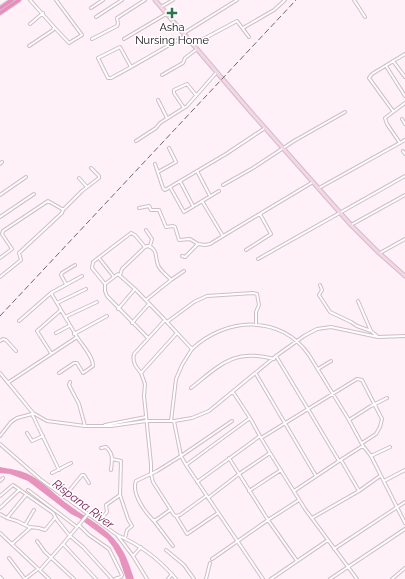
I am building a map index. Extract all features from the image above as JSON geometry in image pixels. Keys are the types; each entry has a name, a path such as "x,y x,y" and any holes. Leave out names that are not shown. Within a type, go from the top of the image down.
{"highway":[{"path":"0,8 12,0"},
{"path":"0,13 19,0"}],"main road":[{"path":"155,0 196,49 351,225 405,276"}],"street":[{"path":"30,0 69,44 82,35 56,0"},
{"path":"91,8 103,0"},
{"path":"96,17 122,0"},
{"path":"92,40 117,26 117,18 145,0"},
{"path":"161,7 173,0"},
{"path":"131,67 120,47 98,58 108,78 112,78 131,67 184,35 237,0"},
{"path":"243,28 274,10 285,0"},
{"path":"354,0 365,17"},
{"path":"30,24 43,13"},
{"path":"124,40 166,14"},
{"path":"193,45 236,22 238,22 249,37"},
{"path":"29,46 53,30 54,27"},
{"path":"162,75 183,63 184,58 196,49"},
{"path":"393,111 369,78 372,74 405,54"},
{"path":"393,61 405,77"},
{"path":"386,66 405,96"},
{"path":"136,141 156,128 167,118 184,108 217,72"},
{"path":"184,108 174,93 174,90 187,84 196,95"},
{"path":"158,100 167,118"},
{"path":"400,144 385,121 386,117 393,111 405,104"},
{"path":"223,185 345,112"},
{"path":"402,119 405,124"},
{"path":"156,164 164,190 265,128"},
{"path":"319,188 405,140"},
{"path":"158,172 176,162 168,148"},
{"path":"0,277 20,260 19,253 100,176 91,168"},
{"path":"197,171 210,196"},
{"path":"258,259 405,176"},
{"path":"0,195 26,177"},
{"path":"79,178 87,187"},
{"path":"180,181 193,206"},
{"path":"139,208 149,206 151,210 159,210 166,227 175,227 178,239 190,239 203,245 210,244 313,182"},
{"path":"170,187 184,212 219,192"},
{"path":"0,217 34,194"},
{"path":"351,225 405,195"},
{"path":"0,258 12,248 2,234 3,231 48,201 63,210"},
{"path":"202,201 223,236"},
{"path":"246,250 271,234 260,213"},
{"path":"146,230 152,239 150,246"},
{"path":"145,247 132,233 99,258 93,263 92,266 106,284 106,294 132,323 148,338"},
{"path":"379,253 405,239"},
{"path":"182,256 185,258 198,244"},
{"path":"120,275 122,269 145,247 150,246"},
{"path":"150,246 156,253 158,268 171,280"},
{"path":"99,258 114,277"},
{"path":"66,284 61,275 75,266"},
{"path":"146,300 184,271"},
{"path":"106,284 114,277 120,275"},
{"path":"120,275 146,300 192,349"},
{"path":"19,321 51,293 82,276"},
{"path":"320,285 322,290 318,296 329,311 357,326 371,331 378,337"},
{"path":"57,303 86,289"},
{"path":"118,308 135,289"},
{"path":"51,293 64,318 93,363 93,366 82,373 75,363 59,373"},
{"path":"218,513 187,534 156,489 150,474 151,464 144,396 145,382 135,365 134,356 148,338 166,321 194,302 205,297 256,294 259,305 256,312 256,325"},
{"path":"358,301 371,331"},
{"path":"64,318 97,302"},
{"path":"132,323 149,304"},
{"path":"51,354 37,331 61,310"},
{"path":"74,334 107,316"},
{"path":"171,421 176,379 182,365 192,349 212,335 238,325 272,327 285,332 297,340 305,349 318,369 370,456 405,523"},
{"path":"56,333 69,326"},
{"path":"104,425 111,426 146,421 174,421 192,418 209,411 256,374 276,356 297,340 314,330 326,327 378,337 405,336"},
{"path":"140,373 177,333"},
{"path":"9,382 76,337"},
{"path":"0,341 3,339 6,340 16,351"},
{"path":"191,388 231,358 254,355 274,359"},
{"path":"276,356 359,491"},
{"path":"318,369 332,361"},
{"path":"0,372 33,414 59,470"},
{"path":"256,374 316,476"},
{"path":"197,482 229,458 261,437 359,379 362,380 382,417 380,427 376,434 362,443"},
{"path":"70,382 69,385 79,404 85,426"},
{"path":"233,392 299,500 357,579"},
{"path":"349,420 388,398"},
{"path":"0,436 11,422 17,418 33,414 52,422 85,426 104,425 146,417"},
{"path":"186,465 250,418"},
{"path":"174,421 181,456 186,465 263,579"},
{"path":"173,546 140,502 135,483 137,480 181,456 232,421"},
{"path":"27,433 32,441 43,436"},
{"path":"0,444 64,498 116,534 141,547 158,559 176,579"},
{"path":"294,491 363,446"},
{"path":"101,448 106,447 111,453 111,470"},
{"path":"370,456 390,447"},
{"path":"176,516 180,515 207,497 270,453"},
{"path":"229,458 268,520 297,561"},
{"path":"112,459 120,461 120,495 128,519 132,526 127,530 125,538"},
{"path":"52,473 70,463"},
{"path":"249,491 281,470"},
{"path":"384,481 405,470"},
{"path":"64,498 82,475 84,475 89,483"},
{"path":"312,518 359,491 380,476"},
{"path":"0,481 3,478"},
{"path":"0,496 12,485 51,511 70,536 84,547 113,579 122,577 110,551 105,546 28,490"},
{"path":"0,508 19,490"},
{"path":"7,518 26,495"},
{"path":"99,521 107,512 106,505 120,495"},
{"path":"212,559 299,500"},
{"path":"334,549 405,502"},
{"path":"25,525 34,510"},
{"path":"154,521 170,510"},
{"path":"0,514 30,527 46,530 55,518"},
{"path":"9,558 25,579 51,558 88,514"},
{"path":"12,544 30,527"},
{"path":"330,579 405,529"},
{"path":"0,533 49,579"},
{"path":"116,534 133,556 147,579"},
{"path":"272,579 328,540"},
{"path":"37,542 51,558 74,579"},
{"path":"63,544 96,579"},
{"path":"133,556 141,547"},
{"path":"166,550 184,565 194,579"},
{"path":"206,579 210,563"},
{"path":"392,579 405,568"},
{"path":"168,579 172,574"}],"shaded area":[{"path":"0,467 23,472 35,478 75,510 96,523 108,533 124,553 134,579 126,579 119,558 107,539 28,481 10,474 0,473"}],"railway":[{"path":"0,316 296,0"}],"place":[{"name":"Asha Nursing Home","path":"172,13"}],"water label":[{"name":"Rispana River","path":"83,504"}]}
